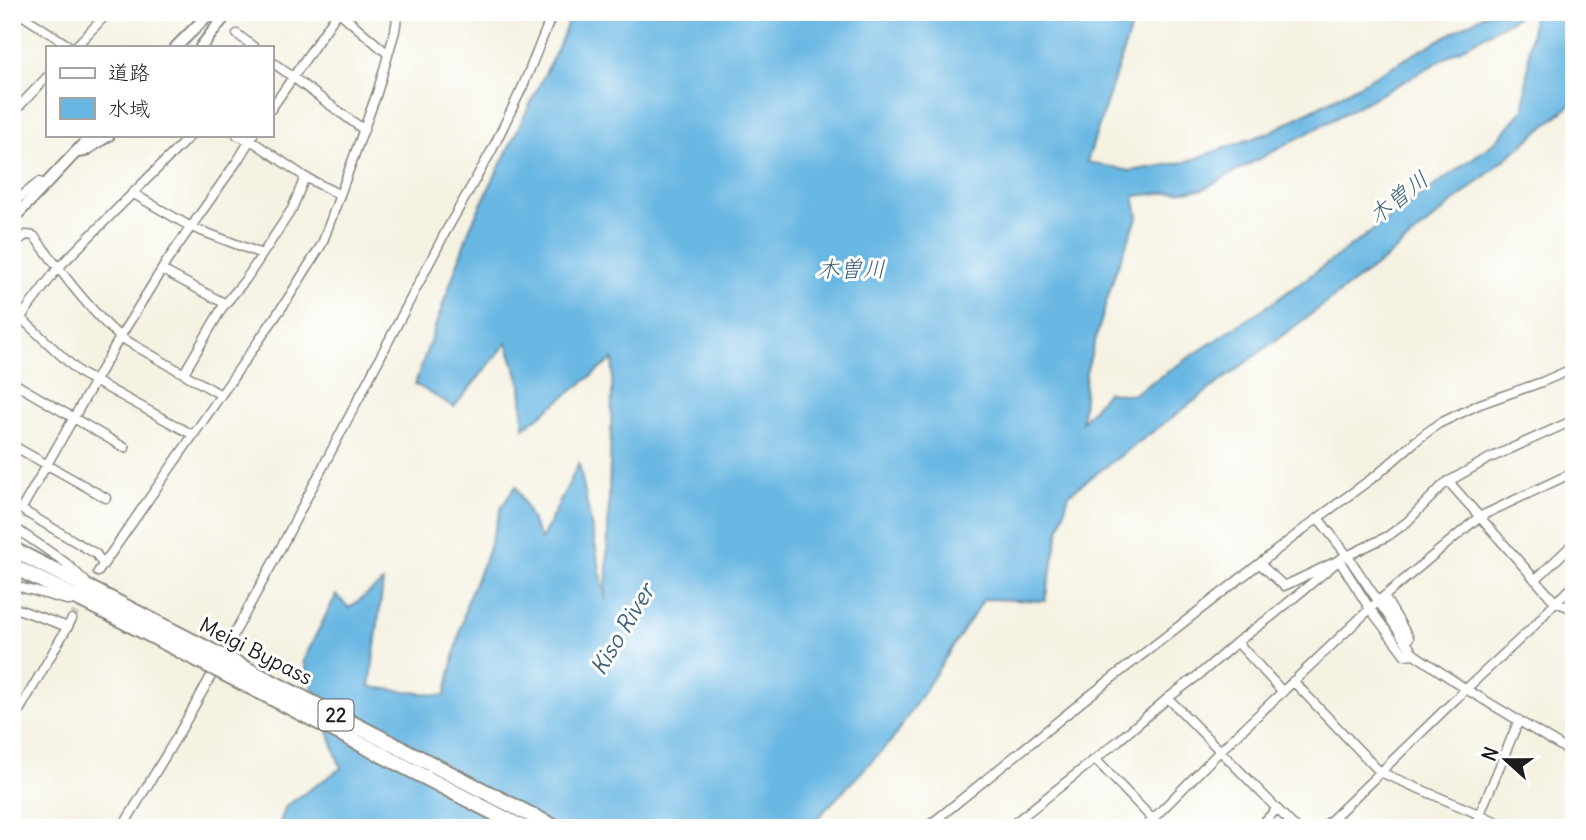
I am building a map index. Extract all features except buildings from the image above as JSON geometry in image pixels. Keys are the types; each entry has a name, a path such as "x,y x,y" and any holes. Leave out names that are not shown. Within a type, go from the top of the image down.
{"highway":[{"name":"Meigi Bypass","path":"12,549 96,593 109,609 523,828"},
{"name":"Meigi Bypass","path":"12,566 109,609 556,828"}],"street":[{"path":"17,12 71,46"},
{"path":"74,46 109,12"},
{"path":"177,46 211,12"},
{"path":"202,46 228,12"},
{"path":"273,105 338,12 388,54"},
{"path":"12,504 96,554 101,568 287,300 322,244 377,93 398,12"},
{"path":"122,828 205,687 440,242 492,150 523,86 553,12"},
{"path":"237,34 253,46"},
{"path":"273,63 364,130"},
{"path":"12,114 46,78"},
{"path":"12,220 91,136"},
{"path":"76,152 85,151 108,136"},
{"path":"12,329 58,268 190,136"},
{"path":"22,508 120,337 251,138 306,177 340,195"},
{"path":"184,373 226,304 292,209 306,177"},
{"path":"12,204 39,182 46,185"},
{"path":"132,193 191,227 262,254"},
{"path":"12,245 26,235 34,236 58,268 120,337 221,395"},
{"path":"162,270 226,304"},
{"path":"21,318 80,373 193,435"},
{"path":"926,828 1084,700 1378,474 1438,424 1480,404 1574,368"},
{"path":"12,382 125,448"},
{"path":"1351,554 1388,536 1407,522 1448,481 1574,419"},
{"path":"12,445 106,498"},
{"path":"1144,828 1221,750 1377,602 1479,517 1574,471"},
{"path":"1448,481 1555,602 1574,609"},
{"path":"1318,518 1347,555 1414,654 1466,689 1574,754"},
{"path":"12,526 66,563 96,593"},
{"path":"1535,580 1574,543"},
{"path":"1260,564 1284,586 1340,559"},
{"path":"1340,559 1413,645 1414,654"},
{"path":"1008,828 1019,825 1168,698 1340,559"},
{"path":"12,585 109,609"},
{"path":"1323,828 1574,586"},
{"path":"1377,602 1405,655 1414,654"},
{"path":"12,607 70,623 12,723"},
{"path":"1237,642 1283,692"},
{"path":"1293,681 1380,772 1511,828"},
{"path":"1168,698 1296,828"},
{"path":"1474,828 1519,720"},
{"path":"1095,759 1161,828"},
{"path":"1258,828 1277,809"}],"water":[{"name":"木曽川","path":"572,12 1136,12 1087,162 1130,171 1185,162 1268,133 1489,12 1525,12 1407,80 1203,189 1134,196 1138,216 1115,273 1086,372 1082,422 1107,392 1132,395 1275,301 1495,142 1524,109 1533,12 1574,12 1574,102 1384,260 1069,494 1045,601 984,599 893,739 808,828 278,828 286,806 341,768 303,661 336,595 349,608 383,582 370,687 445,696 468,598 486,557 502,506 516,486 541,540 579,463 606,600 613,359 524,428 521,385 507,343 454,407 415,384 471,225 559,45"}],"tunnel":[{"path":"72,619 98,572"}],"water label":[{"name":"Kiso River","path":"622,629"}]}
